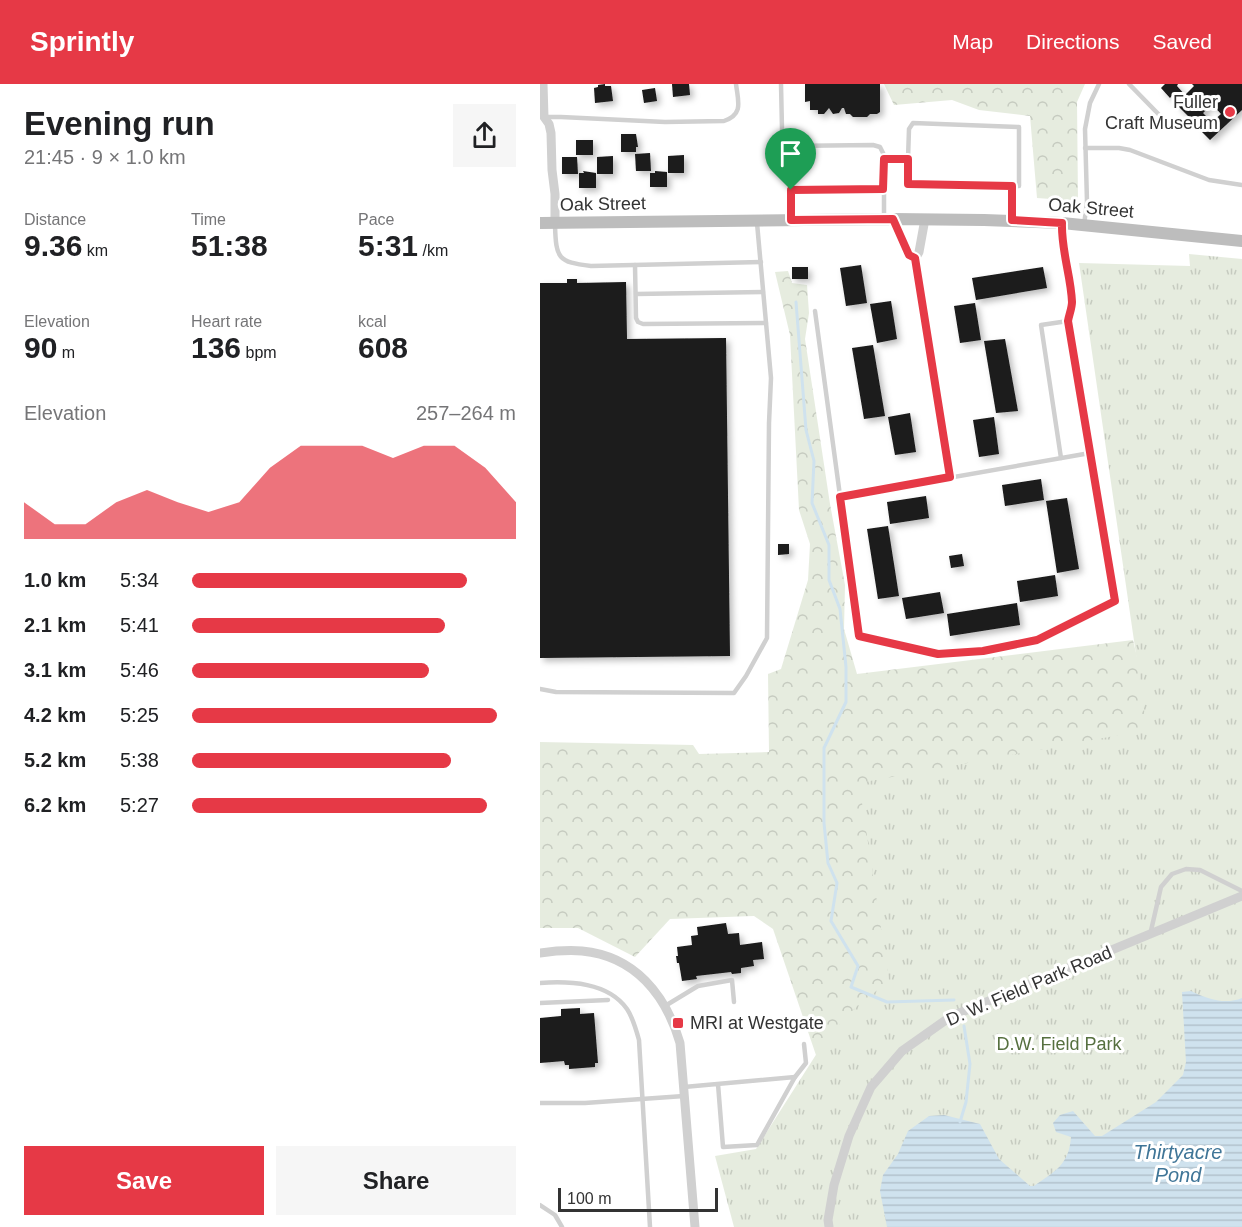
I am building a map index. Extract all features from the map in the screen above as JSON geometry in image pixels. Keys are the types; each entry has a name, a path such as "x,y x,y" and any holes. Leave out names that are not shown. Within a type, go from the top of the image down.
{"main road":[{"name":"Oak Street","path":"540,222 1012,220 1242,241"}],"street":[{"path":"543,84 542,119 549,124 551,134 555,222"},
{"path":"889,219 909,255 915,258"},
{"path":"925,219 919,252 915,258 950,477"},
{"name":"D. W. Field Park Road","path":"829,1227 834,1185 849,1136 871,1087 902,1051 950,1017 1242,896"},
{"path":"540,952 582,951 601,954 632,969 645,979 665,1006 674,1023 680,1043 695,1227"}],"lane":[{"path":"542,119 561,117 665,122 724,120 737,114 739,108 736,84"},
{"path":"781,84 782,129 791,190 791,220"},
{"path":"1084,225 1087,202 1085,129 1089,103 1099,84"},
{"path":"1129,84 1172,128"},
{"path":"914,123 1019,127 1019,186 908,184 908,159 909,129 914,123"},
{"path":"786,146 877,146 883,151 883,189 889,219"},
{"path":"1085,148 1130,150 1209,180 1242,185"},
{"path":"884,159 908,159"},
{"path":"1012,186 1012,220"},
{"path":"791,190 883,189"},
{"path":"540,689 556,692 734,693 767,638 771,378 756,220"},
{"path":"555,222 559,254 568,263 591,266 761,262"},
{"path":"815,311 859,636 938,654 983,651 1037,640 1115,601 1068,321 1072,304 1061,237 1062,223"},
{"path":"636,265 636,318 638,322 643,324 766,323"},
{"path":"636,294 763,292"},
{"path":"1061,458 1041,325 1068,321"},
{"path":"840,497 1090,453"},
{"path":"1150,934 1161,887 1172,874 1186,869 1200,870 1242,891"},
{"path":"665,1006 698,986 732,980 734,1002"},
{"path":"540,983 560,981 593,986 615,996 627,1009 635,1024 639,1040 650,1227"},
{"path":"540,1003 608,1000"},
{"path":"718,1084 723,1148 757,1145 795,1077 806,1064 804,1044"},
{"path":"540,1103 643,1099 718,1084 795,1077"},
{"path":"540,1205 555,1215 562,1227"}],"green space":[{"path":"884,84 1085,84 1077,102 1078,201 1037,198 1030,116 979,110 952,100 894,105"},
{"name":"D.W. Field Park","path":"1189,254 1242,259 1242,1227 734,1227 715,1156 756,1149 826,1039 857,1006 889,981 859,783 1147,730 1079,263 1190,266"},
{"path":"788,271 792,283 807,285 809,313 805,339 830,504 845,585 844,629 857,674 1133,640 1155,734 818,1061 773,929 754,916 670,919 635,957 578,928 540,928 540,742 693,745 699,754 769,752 768,674 781,669 808,580 810,544 799,510 790,335 775,272"}],"water":[{"name":"Thirtyacre Pond","path":"1191,991 1216,1000 1229,1001 1242,998 1242,1227 887,1227 880,1191 883,1175 898,1154 908,1131 929,1116 944,1115 980,1124 999,1159 1030,1186 1034,1186 1060,1166 1070,1147 1071,1137 1056,1132 1053,1123 1060,1115 1073,1111 1095,1136 1102,1136 1156,1102 1183,1075 1186,1062 1182,992"}],"building":[{"path":"605,84 605,86 611,86 613,101 595,103 594,88"},
{"path":"672,84 689,84 690,95 673,97"},
{"path":"805,84 880,84 880,112 867,117 853,117 846,114 844,108 839,113 833,114 829,108 824,114 818,114 818,110 810,110 810,101 805,102"},
{"name":"Fuller Craft Museum","path":"1165,84 1178,84 1177,86 1185,95 1194,86 1192,84 1242,84 1242,110 1210,140 1202,132 1206,128 1197,119 1194,122 1176,104 1180,101 1173,94 1170,98 1161,88","holes":["1212,104 1221,114 1212,122 1203,113"]},
{"path":"655,88 657,101 644,103 642,90"},
{"path":"621,134 636,134 638,147 636,147 636,152 621,152"},
{"path":"576,140 593,140 593,155 576,155"},
{"path":"650,153 651,171 636,171 635,154"},
{"path":"684,155 684,173 668,173 668,156"},
{"path":"613,156 613,174 597,174 597,157"},
{"path":"562,157 577,157 578,174 562,174"},
{"path":"583,171 596,173 596,188 579,188 579,173 584,173"},
{"path":"655,171 667,172 667,187 650,187 650,173 655,173"},
{"path":"861,265 867,303 846,306 840,268"},
{"path":"792,267 808,267 808,279 792,279"},
{"path":"1043,267 1047,288 976,300 972,278"},
{"path":"567,279 577,279 577,283 626,282 627,339 726,338 730,656 540,658 540,283 567,283"},
{"path":"891,301 897,339 877,343 870,304"},
{"path":"975,303 981,340 960,343 954,306"},
{"path":"1005,339 1018,411 996,413 984,341"},
{"path":"873,345 885,416 864,419 852,348"},
{"path":"910,413 916,452 895,455 888,417"},
{"path":"994,417 999,454 979,457 973,420"},
{"path":"1041,479 1044,500 1005,506 1002,485"},
{"path":"926,496 929,518 890,524 887,502"},
{"path":"1067,498 1079,569 1057,573 1046,501"},
{"path":"888,526 899,596 878,599 867,529"},
{"path":"778,544 789,544 789,554 778,555"},
{"path":"962,554 964,566 951,568 949,556"},
{"path":"1055,575 1058,596 1020,602 1017,581"},
{"path":"940,592 944,613 906,619 902,598"},
{"path":"1017,603 1020,625 950,636 947,614"},
{"path":"726,923 728,934 739,933 740,945 762,942 764,959 753,960 754,966 741,968 741,973 696,976 697,979 682,981 679,963 677,963 677,947 692,945 691,936 698,935 697,927"},
{"path":"580,1008 580,1014 594,1013 598,1063 595,1063 595,1067 569,1069 569,1065 565,1065 564,1061 540,1063 540,1018 561,1016 561,1009"}],"waterway":[{"path":"796,302 806,430 814,461 812,503 829,545 829,580 840,609 846,667 846,702 824,748 824,823 828,863 837,883 831,921 858,966 851,987 887,1002 954,1000"},
{"path":"960,1122 966,1102 970,1064 964,1026"}],"place":[{"name":"Fuller Craft Museum","path":"1230,112"},
{"name":"MRI at Westgate","path":"678,1023"}],"route":[{"path":"884,159 908,159 908,184 1012,186 1012,220 1062,223 1061,237 1072,304 1068,321 1115,601 1037,640 983,651 938,654 859,636 840,497 950,477 915,258 909,255 893,219 791,220 791,190 883,189 884,159"}]}
